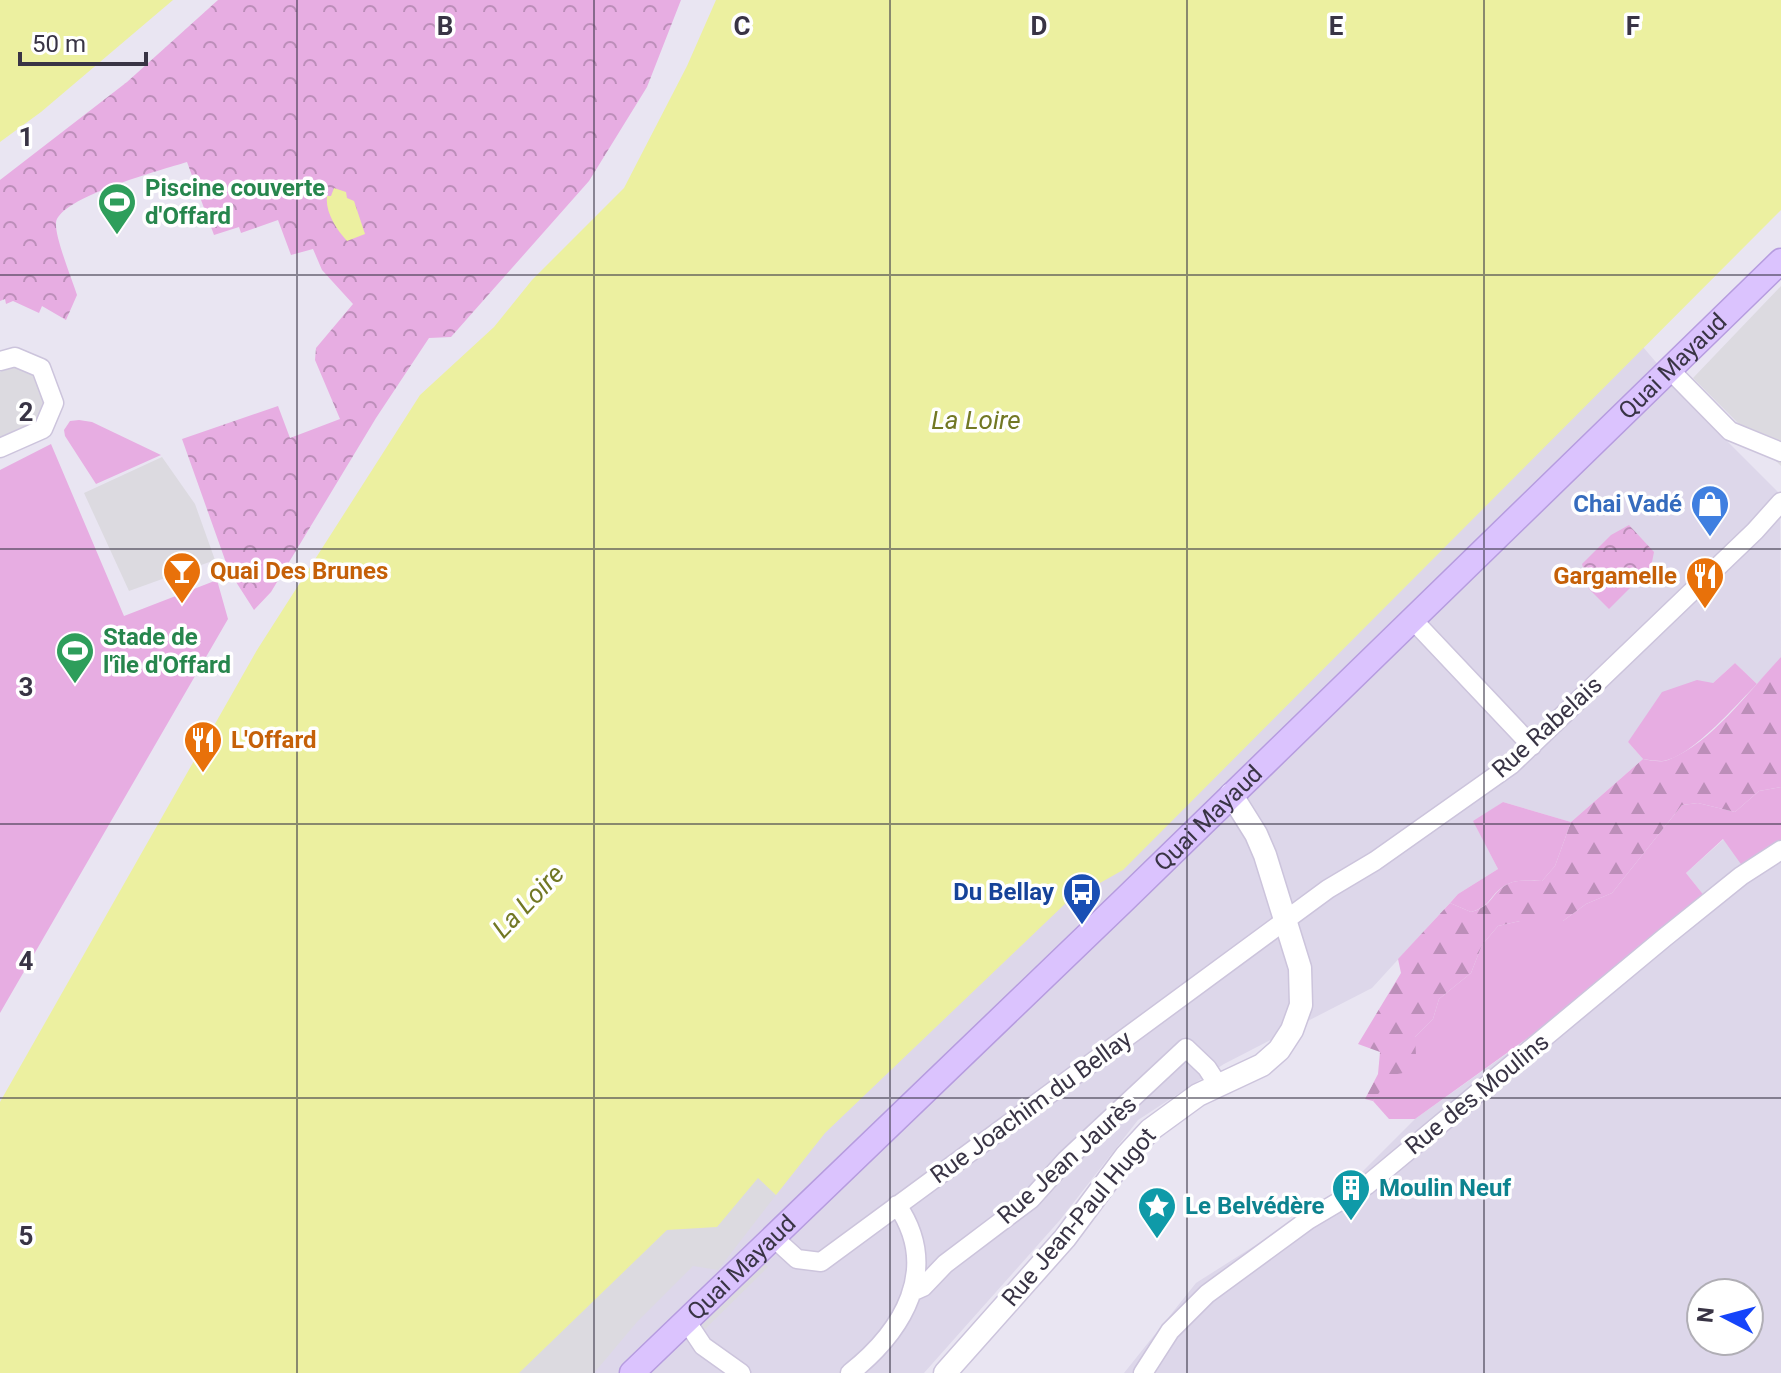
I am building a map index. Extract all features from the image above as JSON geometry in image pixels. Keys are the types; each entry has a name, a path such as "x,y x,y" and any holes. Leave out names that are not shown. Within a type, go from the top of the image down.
{"main road":[{"name":"Quai Mayaud","path":"632,1373 1781,261"}],"street":[{"path":"0,361 15,357 41,368 54,403 43,429 0,448"},
{"path":"1669,369 1730,431 1781,452"},
{"name":"Rue Rabelais","path":"1287,920 1511,765 1755,531 1781,502"},
{"path":"1412,619 1532,746"},
{"name":"Rue Jean-Paul Hugot","path":"945,1373 1065,1238 1137,1143 1164,1118 1218,1085 1251,1072 1271,1059 1298,1018 1303,981 1287,920 1256,834 1231,794"},
{"name":"Rue des Moulins","path":"1143,1373 1170,1331 1207,1294 1308,1220 1367,1185 1664,938 1741,876 1781,850"},
{"name":"Rue Joachim du Bellay","path":"774,1238 797,1259 821,1262 1287,920"},
{"name":"Rue Jean Jaurès","path":"855,1370 903,1315 914,1291 923,1287 945,1264 1031,1199 1066,1160 1186,1048 1207,1068 1218,1085"},
{"path":"897,1205 911,1237 914,1291"},
{"path":"687,1322 703,1346 741,1373"}],"shaded area":[{"path":"1781,286 1781,466 1693,378"},
{"path":"1631,333 1703,417 1780,494 1781,657 1757,684 1735,663 1713,683 1628,742 1643,759 1571,822 1503,802 1474,822 1498,869 1458,894 1372,988 1224,1064 1138,1120 1060,1220 924,1373 517,1373 1082,830"},
{"path":"13,365 38,376 47,404 36,424 0,445 0,372"},
{"path":"162,457 195,504 215,560 129,591 84,493"},
{"path":"1724,839 1781,845 1781,1373 1124,1373 1196,1283 1347,1187 1415,1119 1571,1008 1706,898 1686,873"},
{"path":"758,1178 776,1195 718,1270 693,1266 637,1322 594,1373 519,1373 667,1230 717,1227"},
{"path":"763,1262 768,1267 704,1330 699,1324"}],"green space":[{"path":"218,0 681,0 647,87 589,181 451,337 429,338 376,418 271,592 254,610 229,571 182,439 278,406 290,438 340,419 315,360 316,348 353,304 322,270 313,249 291,255 278,220 241,233 239,227 214,235 187,162 92,194 61,213 56,230 77,295 66,320 42,306 39,313 13,301 6,304 5,299 0,301 0,180 127,82"},
{"path":"70,421 92,422 161,455 96,484 65,436 64,430"},
{"name":"Stade de l'île d'Offard","path":"51,444 124,616 217,580 228,619 0,1013 0,470"},
{"path":"1629,525 1654,552 1651,567 1609,609 1589,589 1582,564 1611,535"},
{"path":"1781,657 1781,787 1759,791 1735,812 1698,803 1682,805 1612,893 1586,904 1563,921 1520,921 1498,926 1482,945 1471,973 1439,999 1433,1019 1415,1037 1416,1055 1403,1073 1392,1075 1373,1101 1365,1099 1378,1074 1380,1052 1358,1044 1401,973 1398,959 1450,903 1471,912 1484,906 1508,884 1542,881 1555,866 1571,822 1643,759 1668,760 1699,742 1729,715"},
{"path":"1735,663 1757,684 1686,751 1662,761 1643,759 1628,742 1662,692 1697,680 1713,683"},
{"path":"1781,787 1781,845 1743,867 1723,839 1686,873 1706,898 1571,1007 1415,1119 1389,1119 1373,1101 1415,1037 1433,1019 1439,999 1471,973 1482,945 1498,926 1520,921 1563,921 1586,904 1612,893 1682,805 1698,803 1735,812 1759,791"},
{"path":"1503,802 1571,822 1555,866 1542,881 1508,884 1484,906 1471,912 1450,903 1458,894 1498,869 1473,821"}],"water":[{"path":"0,0 173,0 41,112 0,142"},
{"name":"La Loire","path":"716,0 1781,0 1781,210 1123,870 1068,901 825,1133 776,1195 758,1178 717,1227 667,1230 519,1373 0,1373 0,1102 257,650 420,395 494,327 532,280 624,188 687,66"},
{"path":"334,188 346,192 347,198 354,201 365,234 347,241 339,231 327,202 327,196 331,196"}],"place":[{"name":"Piscine couverte d'Offard","path":"117,236"},
{"name":"Chai Vadé","path":"1710,538"},
{"name":"Quai Des Brunes","path":"182,605"},
{"name":"Gargamelle","path":"1705,610"},
{"name":"Stade de l'île d'Offard","path":"75,685"},
{"name":"L'Offard","path":"203,774"},
{"name":"Du Bellay","path":"1082,926"},
{"name":"Moulin Neuf","path":"1351,1222"},
{"name":"Le Belvédère","path":"1157,1240"}]}
